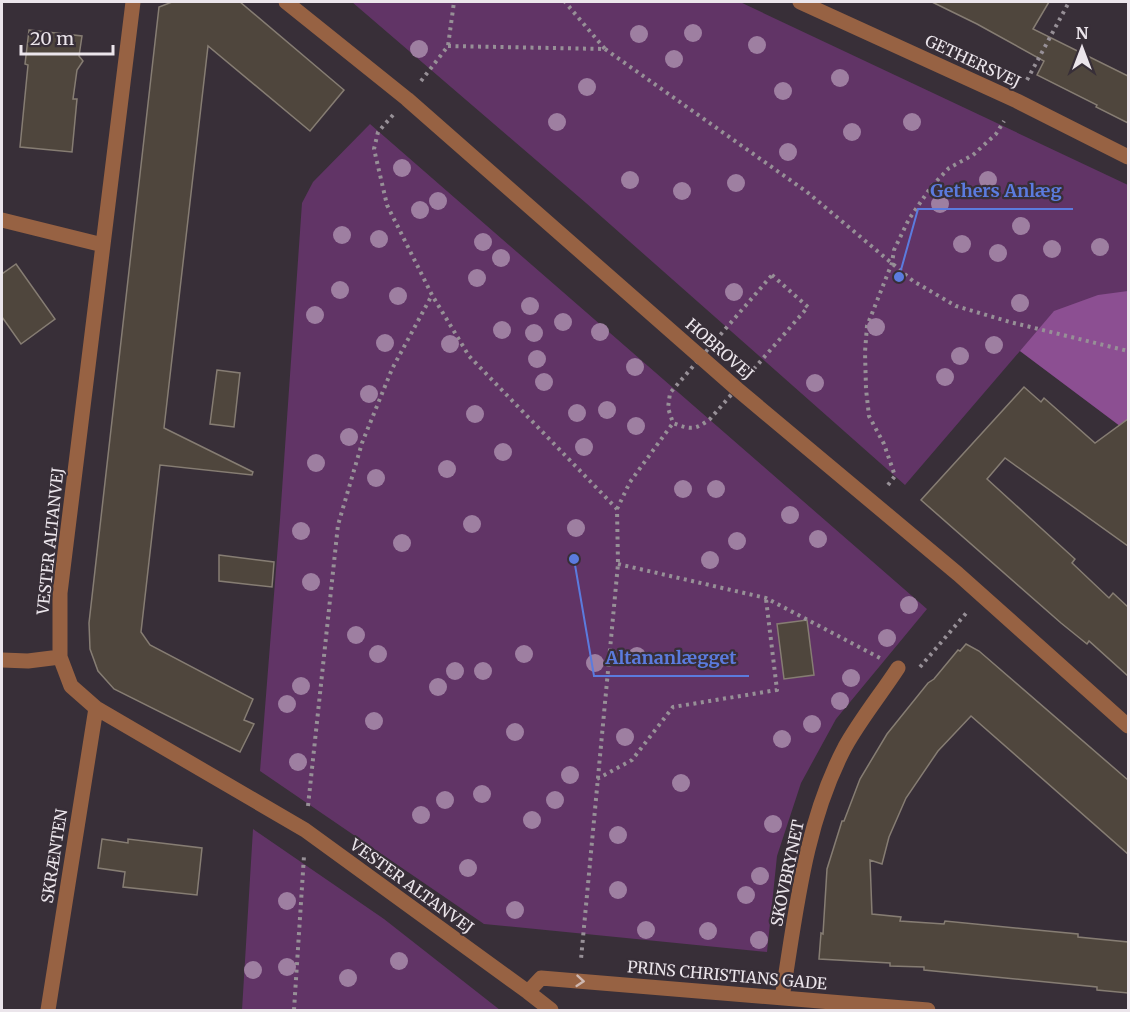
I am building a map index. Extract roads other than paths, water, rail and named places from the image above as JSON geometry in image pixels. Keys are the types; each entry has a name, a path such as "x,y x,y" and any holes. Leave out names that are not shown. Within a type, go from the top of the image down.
{"street":[{"name":"VESTER ALTANVEJ","path":"133,2 60,593 60,657 71,686 96,708 305,830 551,1011"},
{"name":"HOBROVEJ","path":"286,2 407,99 737,388 958,574 1128,726"},
{"name":"GETHERSVEJ","path":"800,2 1017,101 1128,157"},
{"path":"2,220 103,244"},
{"path":"2,660 28,661 60,657"},
{"name":"SKOVBRYNET","path":"782,998 806,853 821,801 846,747 898,668"},
{"name":"SKRÆNTEN","path":"48,1011 96,708"},
{"name":"PRINS CHRISTIANS GADE","path":"528,992 542,978 928,1011"}],"place":[{"name":"Gethers Anlæg","path":"899,277"},
{"name":"Altananlægget","path":"574,559"}]}
